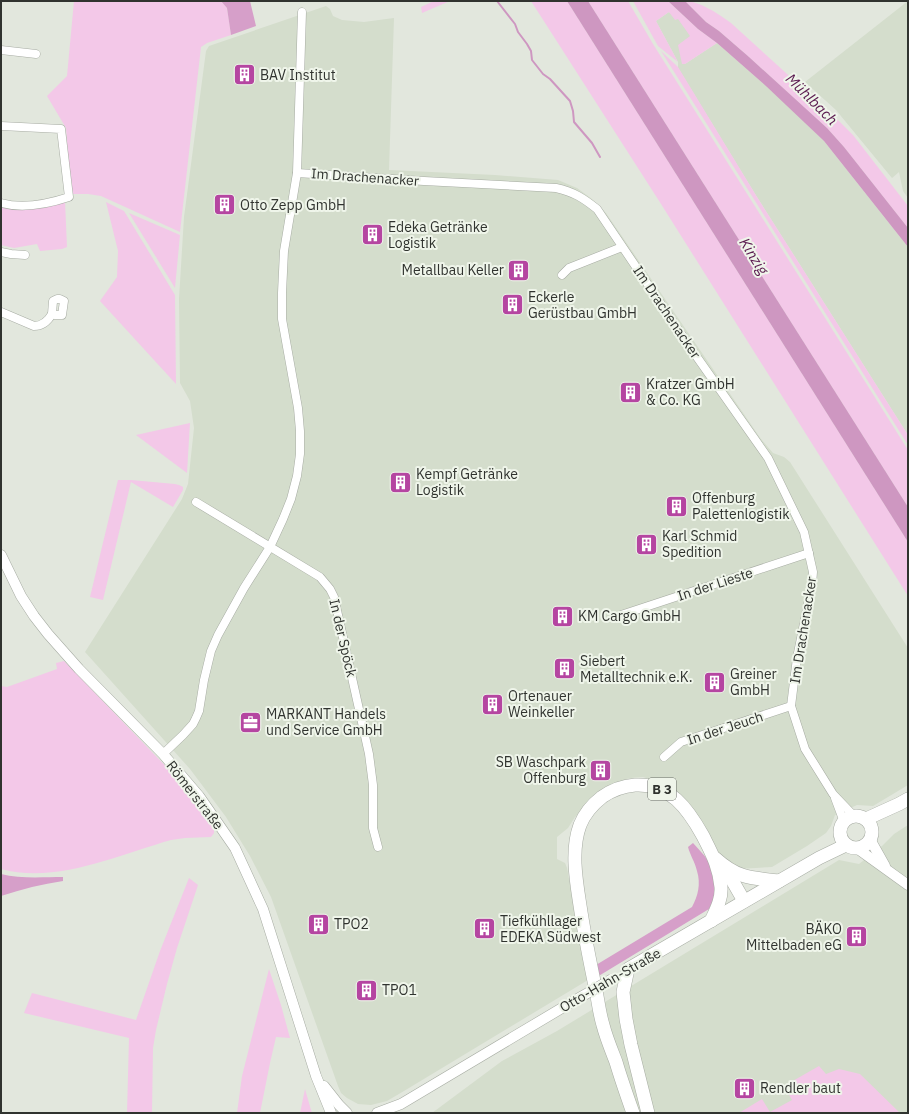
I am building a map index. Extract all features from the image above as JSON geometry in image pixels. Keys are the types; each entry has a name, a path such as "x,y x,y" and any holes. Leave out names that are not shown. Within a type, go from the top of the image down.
{"main road":[{"name":"B 3","path":"633,1113 603,1024 585,934 575,864 575,848 580,826 584,818 594,804 607,794 630,785 645,784 665,791 676,798 684,807 744,901"},
{"name":"Otto-Hahn-Straße","path":"861,825 867,845 863,848 848,843 840,830 861,825 879,821 903,801"},
{"name":"Otto-Hahn-Straße","path":"628,969 779,880 848,843"},
{"path":"719,862 742,876 779,880"},
{"name":"B 3","path":"710,921 720,899 721,888 719,862"},
{"path":"628,969 624,992 626,1019 648,1113"}],"street":[{"path":"163,754 183,735 196,718 199,711 211,651 224,624 270,546 284,519 297,476 300,454 298,408 282,319 284,251 297,173 302,12"},
{"path":"1,50 36,54"},
{"path":"1,126 60,130 68,197 50,203 31,205 6,205 1,203"},
{"name":"Im Drachenacker","path":"297,173 556,188 578,195 597,209 692,350 768,458 804,532 813,572 812,584 796,658 791,706 805,749 834,794 861,825"},
{"path":"562,275 569,268 622,247"},
{"path":"1,252 25,255"},
{"path":"1,312 34,326 45,323 52,314"},
{"name":"In der Spöck","path":"196,502 320,578 330,589 334,597 369,754 373,785 373,828 378,847"},
{"name":"In der Lieste","path":"621,615 809,554"},
{"name":"Römerstraße","path":"1,555 21,596 48,634 79,669 163,754 199,796 235,848 263,910 316,1076 331,1113"},
{"name":"In der Jeuch","path":"664,757 681,742 791,706"},
{"path":"861,825 887,869"},
{"path":"848,843 908,885"},
{"name":"Otto-Hahn-Straße","path":"377,1113 402,1104 628,969"},
{"name":"Römerstraße","path":"316,1076 333,1099 347,1113"},
{"name":"Otto-Hahn-Straße","path":"394,1113 402,1104"}],"shaded area":[{"path":"74,1 221,1 227,8 231,35 207,43 201,47 180,232 101,196 71,194 66,128 47,96 67,76"},
{"path":"221,1 250,1 256,26 231,35 227,8"},
{"path":"434,1 450,1 422,13 421,7"},
{"path":"531,1 567,1 908,542 908,596 661,204"},
{"path":"567,1 588,1 908,507 908,542"},
{"path":"588,1 628,1 653,44 908,450 908,507"},
{"path":"633,1 668,1 698,29 717,43 685,64 682,64 678,45 690,36 678,19 675,20 669,12 656,21 678,62 658,46"},
{"path":"668,1 685,1 706,22 719,31 749,57 827,128 844,147 908,228 908,247 824,141 767,87 717,43 698,29"},
{"path":"685,1 703,6 731,23 853,135 908,206 908,228 844,147 827,128 749,57 719,31 706,22"},
{"path":"908,1 908,198 903,191 899,172 892,178 836,110 805,82"},
{"path":"326,6 330,9 333,16 342,20 364,22 394,18 389,170 495,175 558,180 577,188 592,199 606,213 761,439 773,453 784,457 790,462 908,648 908,785 873,806 857,805 835,815 831,826 826,833 772,867 737,869 728,864 719,853 700,819 659,782 643,777 630,778 615,783 584,808 575,817 568,828 557,837 557,859 565,863 567,868 588,980 387,1101 371,1105 358,1104 341,1093 271,897 250,856 226,817 190,769 85,652 182,499 188,484 194,428 190,401 180,383 179,299 184,217 206,51 209,46"},
{"path":"669,12 678,18 691,36 685,64 717,43 783,101 824,141 908,247 908,435 757,197 678,68 678,62 656,21"},
{"path":"661,51 678,67 757,197 908,435 908,445"},
{"path":"65,201 67,247 62,249 40,251 37,244 14,248 1,245 1,207"},
{"path":"106,202 124,211 175,295 176,384 100,301 117,277 118,251"},
{"path":"129,213 180,235 175,288"},
{"path":"190,423 187,473 136,435"},
{"path":"118,480 175,484 183,487 183,490 173,507 131,482 103,600 90,597"},
{"path":"64,661 178,779 214,827 214,833 211,837 171,840 109,860 65,870 44,873 22,873 1,869 1,686 7,687 57,669 56,663"},
{"path":"908,825 908,1113 432,1113 502,1061 557,1031 839,860 859,864 882,846 894,834"},
{"path":"693,843 708,861 715,879 714,897 709,909 597,977 596,965 692,907 696,899 699,885 696,868 688,847"},
{"path":"1,874 24,877 63,877 63,881 32,887 1,896"},
{"path":"189,878 198,885 177,948 156,1030 153,1048 152,1113 127,1113 129,1038 24,1013 32,993 136,1020 160,951"},
{"path":"269,969 290,1038 276,1037 260,1113 237,1113 242,1076"},
{"path":"819,1066 826,1074 839,1069 860,1074 900,1113 739,1113 762,1099 770,1112 792,1100 784,1086"},
{"path":"305,1089 311,1110 312,1113 300,1113"}],"waterway":[{"path":"497,1 515,24 518,32 527,44 531,51 532,60 543,74 550,79 570,101 574,122 592,143 600,157"}],"place":[{"name":"BAV Institut","path":"245,75"},
{"name":"Otto Zepp GmbH","path":"224,205"},
{"name":"Edeka Getränke Logistik","path":"373,235"},
{"name":"Metallbau Keller","path":"519,270"},
{"name":"Eckerle Gerüstbau GmbH","path":"513,305"},
{"name":"Kratzer GmbH & Co. KG","path":"630,392"},
{"name":"Kempf Getränke Logistik","path":"400,482"},
{"name":"Offenburg Palettenlogistik","path":"676,506"},
{"name":"Karl Schmid Spedition","path":"647,544"},
{"name":"KM Cargo GmbH","path":"563,616"},
{"name":"Siebert Metalltechnik e.K.","path":"565,669"},
{"name":"Greiner GmbH","path":"714,682"},
{"name":"Ortenauer Weinkeller","path":"492,704"},
{"name":"MARKANT Handels und Service GmbH","path":"250,722"},
{"name":"SB Waschpark Offenburg","path":"601,770"},
{"name":"TPO2","path":"319,924"},
{"name":"Tiefkühllager EDEKA Südwest","path":"484,929"},
{"name":"BÄKO Mittelbaden eG","path":"857,937"},
{"name":"TPO1","path":"367,990"},
{"name":"Rendler baut","path":"745,1088"}],"water label":[{"name":"Mühlbach","path":"812,99"},
{"name":"Kinzig","path":"754,256"}]}
